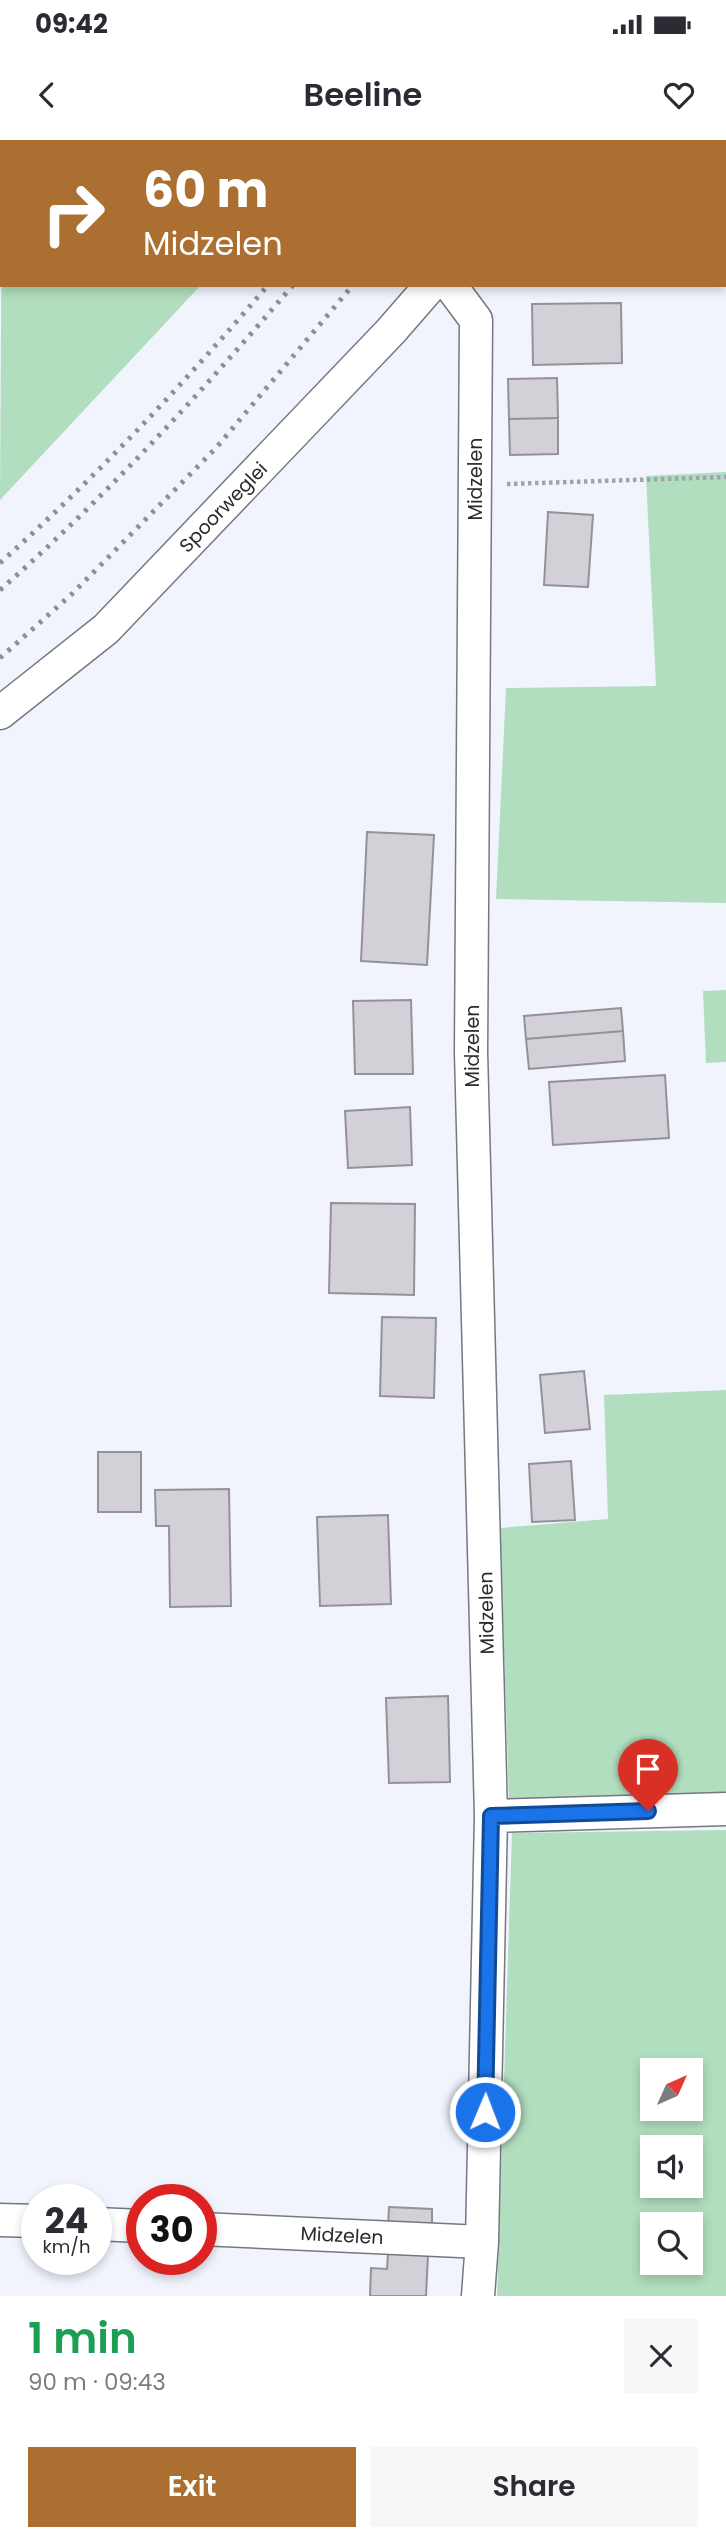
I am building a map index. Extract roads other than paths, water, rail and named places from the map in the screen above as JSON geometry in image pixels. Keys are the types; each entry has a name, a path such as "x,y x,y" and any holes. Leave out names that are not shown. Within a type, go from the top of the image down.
{"street":[{"name":"Spoorweglei","path":"0,713 106,629 391,331 429,287"},
{"name":"Midzelen","path":"451,287 476,320 471,1052 491,1816 482,2242 478,2296"},
{"path":"491,1816 726,1809"},
{"path":"0,2220 21,2221"},
{"name":"Midzelen","path":"217,2230 482,2242"}],"railway":[{"path":"0,563 71,497 138,429 266,287"},
{"path":"0,590 78,518 152,443 291,287"},
{"path":"0,658 73,593 216,448 351,287"}]}
